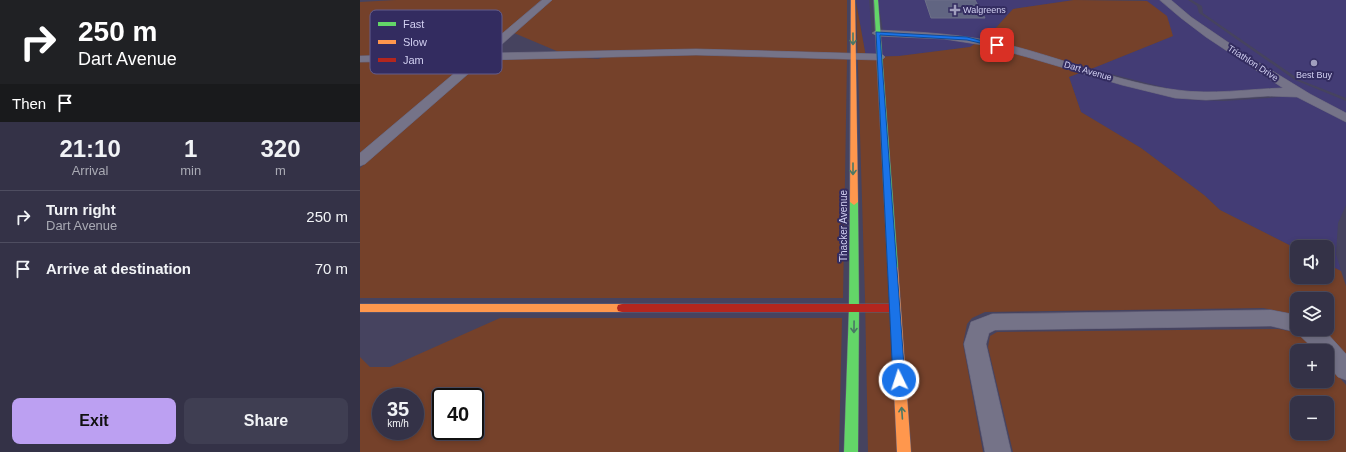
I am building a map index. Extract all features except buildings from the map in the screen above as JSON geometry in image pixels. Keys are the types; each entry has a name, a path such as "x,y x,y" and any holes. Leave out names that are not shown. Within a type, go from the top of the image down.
{"street":[{"path":"502,39 547,0"},
{"name":"Thacker Avenue","path":"852,452 857,133 853,57 853,0"},
{"path":"876,0 879,57 880,133 904,452"},
{"name":"Triathlon Drive","path":"1165,0 1191,22 1299,93 1346,118"},
{"name":"Dart Avenue","path":"877,33 946,37 983,42 1154,89 1191,96 1218,97 1285,92 1299,93"},
{"path":"502,56 696,52 879,57"},
{"path":"360,59 370,59"},
{"path":"360,161 461,74"},
{"path":"360,308 894,308"},
{"path":"998,452 975,344 979,328 992,322 1271,318 1290,322"},
{"path":"1315,336 1346,370"}],"shaded area":[{"path":"396,0 542,0 502,34 502,10 370,10 370,56 360,56 360,2"},
{"path":"552,0 847,0 847,54 698,49 559,52 514,33"},
{"path":"856,0 869,0 872,35 946,39 976,43 970,47 899,56 866,57"},
{"path":"878,0 1074,0 1013,9 991,33 982,39 946,34 883,31"},
{"path":"1074,0 1147,1 1167,16 1173,36 1091,69 982,39 991,33 1013,9"},
{"path":"1140,0 1160,0 1186,22 1286,89 1214,93 1174,90 1091,69 1173,36 1147,1"},
{"path":"1170,0 1188,0 1197,6 1199,13 1295,80 1346,101 1346,114 1306,93 1263,66 1197,21"},
{"path":"1192,0 1346,0 1346,98 1300,80 1203,13 1202,6"},
{"path":"856,2 866,57 899,56 970,47 976,43 1082,72 1069,77 1081,112 1141,148 1204,195 1220,210 1290,245 1290,284 1334,284 1334,268 1341,271 1346,286 1346,355 1326,336 1334,336 1334,292 1290,292 1290,314 1263,308 985,312 972,318 967,324 963,344 983,452 868,452"},
{"path":"694,54 847,59 843,298 360,298 360,168 468,74 502,74 502,59 571,57 598,59 608,56"},
{"path":"360,62 370,62 370,74 454,74 360,153"},
{"path":"1082,72 1175,97 1192,100 1224,101 1297,96 1346,122 1346,205 1338,223 1336,254 1341,271 1334,268 1334,240 1290,240 1290,245 1220,210 1204,195 1141,148 1081,112 1069,77"},
{"path":"500,318 842,318 839,452 360,452 360,357 370,367 390,367"},
{"path":"1278,329 1290,332 1290,336 1300,336 1310,344 1290,344 1290,388 1334,388 1334,371 1346,385 1346,452 1013,452 988,347 990,336 997,332"}],"traffic: fast":[{"path":"876,0 893,268"},
{"path":"851,452 854,308 854,202"}],"traffic: slow":[{"path":"853,0 854,202"},
{"path":"893,268 904,452"},
{"path":"360,308 622,308"}],"traffic: jam":[{"path":"622,308 894,308"}],"place":[{"name":"Walgreens","path":"955,10"},
{"name":"Best Buy","path":"1314,63"}],"route":[{"path":"899,380 877,33 967,39 997,45"}]}
